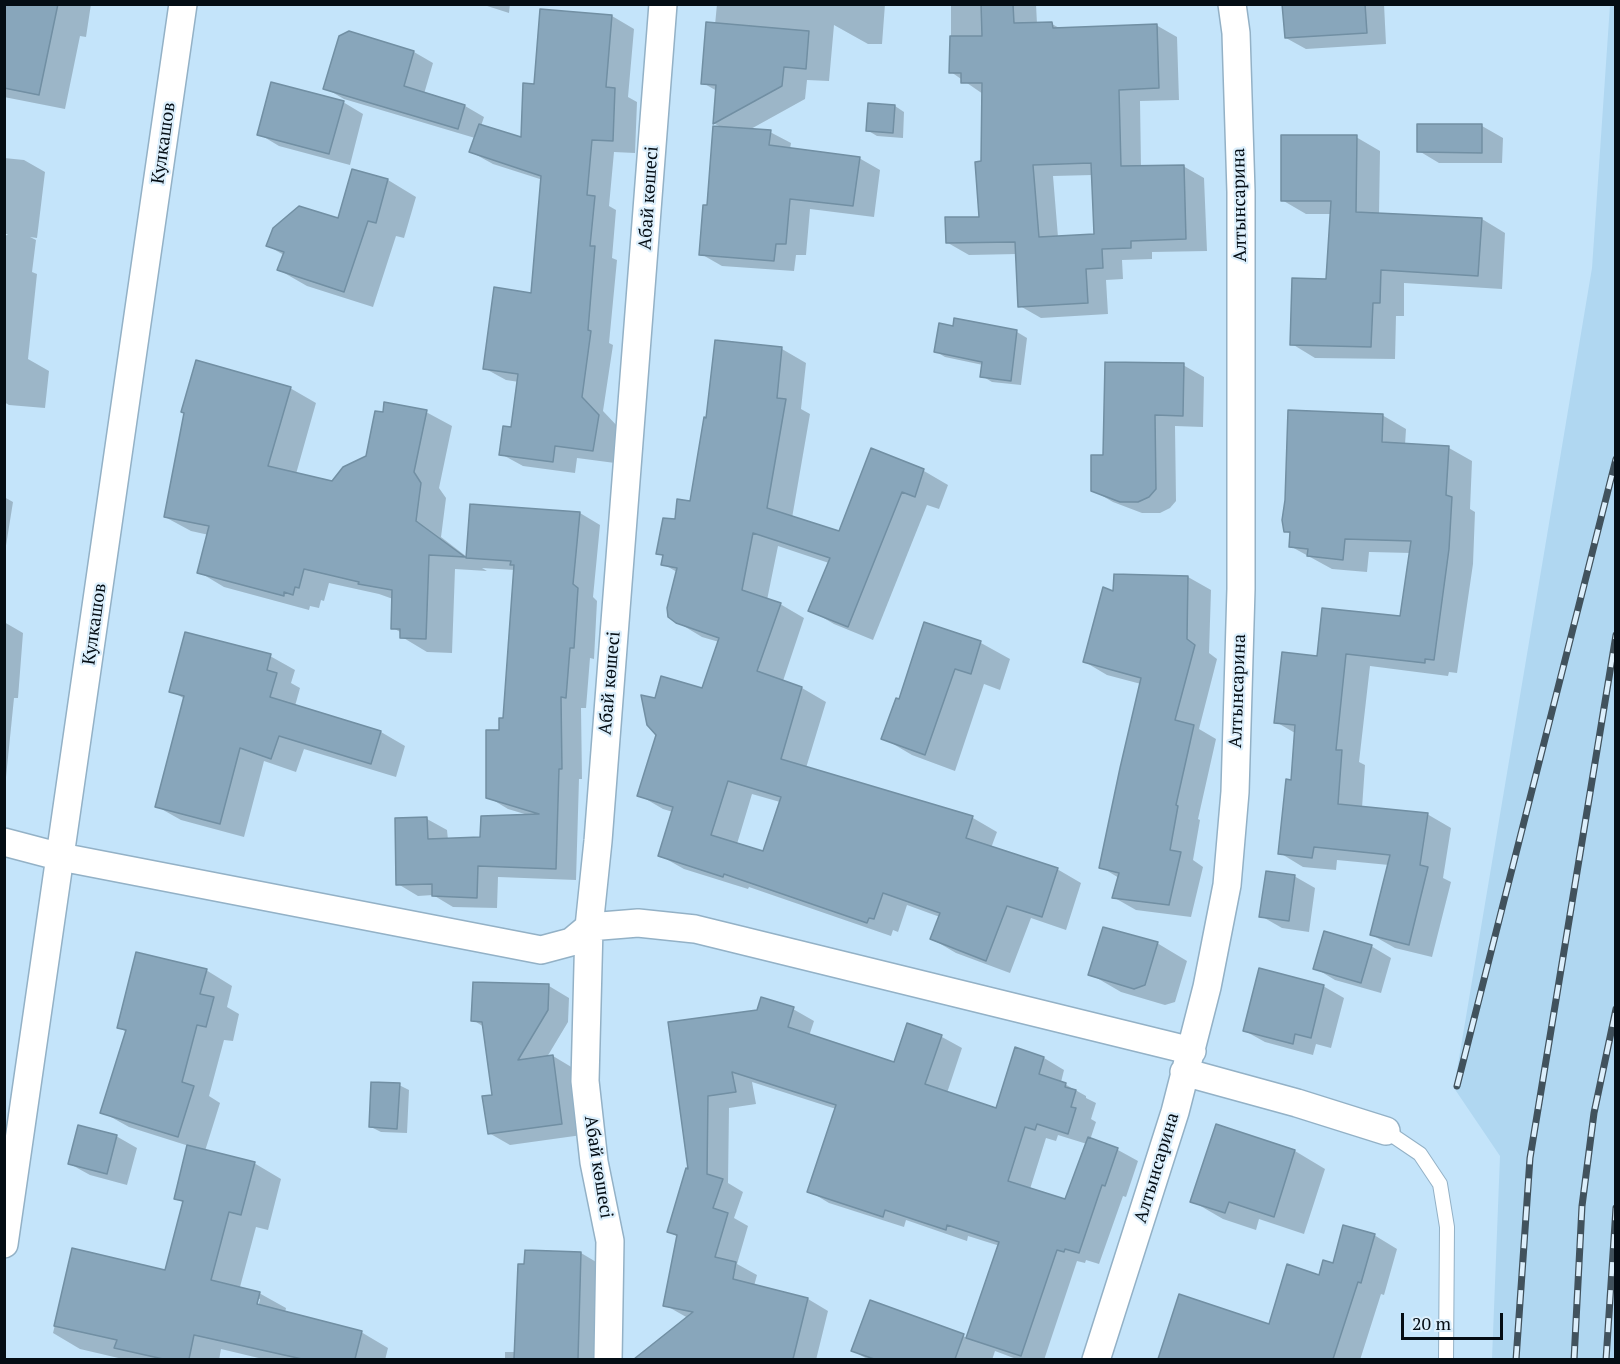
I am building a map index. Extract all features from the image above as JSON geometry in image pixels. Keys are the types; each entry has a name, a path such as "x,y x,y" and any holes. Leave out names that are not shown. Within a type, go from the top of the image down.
{"street":[{"name":"Кулкашов","path":"4,1244 183,4"},
{"name":"Абай көшесі","path":"608,1359 610,1241 594,1162 585,1081 588,927 599,829 663,4"},
{"name":"Алтынсарина","path":"1096,1359 1171,1123 1188,1062 1207,987 1227,885 1235,792 1241,589 1241,192 1236,33 1232,4"},
{"path":"4,842 61,857 541,950 571,942 588,927 638,923 695,930 1188,1062 1297,1103 1386,1131"}],"lane":[{"path":"1386,1131 1420,1154 1440,1184 1447,1227 1446,1359"}],"shaded area":[{"path":"1610,5 1616,5 1615,1359 1492,1359 1500,1156 1454,1088 1592,268"}],"building":[{"path":"4,4 58,4 39,95 4,88"},
{"path":"981,4 1013,4 1014,23 1052,22 1053,28 1157,24 1159,88 1119,90 1121,166 1184,165 1186,239 1131,241 1131,248 1102,249 1103,268 1086,269 1088,303 1018,307 1015,242 946,243 945,217 979,217 975,162 981,161 982,83 961,83 961,73 949,73 950,36 982,36","holes":["1091,163 1094,234 1039,237 1033,165"]},
{"path":"1282,4 1365,4 1367,33 1285,38"},
{"path":"540,9 612,15 606,87 615,88 613,141 592,140 587,195 595,196 590,246 595,246 588,330 591,331 582,397 599,415 593,451 555,446 553,462 499,455 503,426 511,427 518,374 483,369 494,287 531,293 541,176 469,152 479,124 521,137 523,83 534,84"},
{"path":"706,22 809,31 806,69 784,67 782,86 713,124 716,85 701,84"},
{"path":"349,31 414,51 404,86 465,105 458,129 323,89 339,36"},
{"path":"271,82 344,101 329,154 257,135"},
{"path":"868,103 895,105 893,133 866,131"},
{"path":"1417,124 1482,124 1482,153 1417,152"},
{"path":"713,126 771,130 769,145 860,157 853,206 790,199 786,244 776,244 774,261 699,255 703,205 707,205"},
{"path":"1281,135 1357,135 1356,212 1482,218 1478,276 1381,270 1380,303 1373,303 1371,347 1290,345 1292,278 1326,279 1331,201 1281,201"},
{"path":"352,169 388,179 376,223 368,221 344,292 277,270 284,252 266,246 273,228 299,206 338,218"},
{"path":"954,318 1017,330 1011,381 980,377 982,362 934,352 939,323 953,326"},
{"path":"715,340 782,347 777,398 786,399 767,508 839,531 871,448 924,469 915,497 902,492 848,627 808,611 830,558 753,533 742,590 781,603 757,671 802,687 781,759 973,816 966,838 1058,868 1042,917 1007,906 986,961 930,939 940,913 883,893 874,919 869,918 867,923 724,874 723,877 658,856 673,807 637,796 656,735 647,725 641,695 655,698 661,676 702,688 719,638 676,623 668,617 667,608 677,568 661,565 663,555 656,554 663,518 675,519 677,499 690,501 704,417 706,418","holes":["728,781 781,797 763,851 711,835"]},
{"path":"196,360 291,387 268,466 332,481 343,467 366,456 375,411 383,412 384,402 427,410 414,472 421,483 416,521 465,557 429,555 426,639 400,638 400,629 391,629 392,590 358,584 359,582 304,569 299,588 295,587 293,595 284,592 284,596 197,573 209,526 164,517 184,413 181,412"},
{"path":"1105,362 1184,363 1183,416 1155,415 1156,489 1149,497 1138,502 1120,502 1091,491 1091,455 1103,455"},
{"path":"1288,410 1383,414 1382,442 1449,446 1446,495 1452,497 1449,549 1434,660 1425,659 1425,663 1346,654 1336,750 1342,750 1338,804 1428,813 1420,865 1428,867 1409,945 1370,935 1390,855 1314,847 1312,858 1278,854 1286,779 1291,780 1295,725 1274,723 1282,652 1317,656 1322,608 1400,616 1411,541 1345,539 1343,560 1307,556 1308,549 1289,547 1290,532 1284,532 1282,520 1285,500"},
{"path":"470,504 580,512 573,584 578,588 574,648 570,648 566,698 561,697 562,769 559,769 556,869 478,866 477,898 432,896 432,884 396,885 395,818 427,817 428,839 480,837 481,816 539,814 486,798 486,730 499,730 499,718 503,718 514,565 510,565 511,561 466,558"},
{"path":"1114,574 1188,576 1187,639 1195,645 1175,720 1194,725 1176,805 1178,806 1170,850 1181,852 1169,905 1112,898 1119,873 1099,868 1141,678 1083,662 1103,587 1113,591"},
{"path":"924,622 981,641 971,674 955,669 925,755 881,739 896,698 899,699"},
{"path":"185,632 271,654 267,670 277,673 270,697 381,731 371,764 279,736 271,759 240,748 220,824 155,807 184,696 169,692"},
{"path":"1266,871 1295,875 1289,921 1259,917"},
{"path":"1103,927 1158,942 1145,985 1134,989 1088,975"},
{"path":"1324,931 1372,945 1361,983 1313,969"},
{"path":"136,952 207,969 200,994 214,997 206,1027 197,1025 182,1082 194,1086 178,1137 100,1113 126,1030 117,1028"},
{"path":"1259,968 1324,985 1311,1038 1295,1034 1293,1044 1243,1031"},
{"path":"473,982 549,984 548,1010 518,1060 553,1055 562,1124 488,1134 482,1096 492,1095 482,1022 471,1021"},
{"path":"761,997 794,1007 788,1027 894,1062 907,1023 942,1035 925,1084 996,1108 1015,1047 1044,1057 1039,1074 1066,1083 1065,1087 1076,1090 1071,1107 1076,1108 1068,1134 1037,1124 1035,1130 1025,1127 1008,1181 1065,1199 1088,1137 1118,1148 1105,1186 1102,1185 1079,1253 1065,1249 1064,1252 1057,1250 1021,1356 966,1338 999,1242 947,1225 946,1230 885,1210 883,1217 807,1192 836,1105 732,1072 736,1092 708,1096 707,1174 723,1179 713,1208 728,1213 715,1257 736,1262 733,1279 808,1298 793,1359 634,1359 693,1312 663,1306 677,1235 667,1232 686,1168 688,1169 668,1022 757,1010"},
{"path":"371,1082 400,1083 397,1129 369,1127"},
{"path":"1216,1124 1295,1150 1274,1217 1229,1202 1225,1213 1190,1202"},
{"path":"78,1125 117,1135 107,1174 68,1164"},
{"path":"187,1145 255,1162 241,1215 229,1212 211,1280 260,1292 257,1304 362,1331 355,1359 302,1359 194,1335 189,1359 163,1359 114,1348 117,1340 54,1326 72,1248 165,1270 183,1201 174,1199"},
{"path":"1343,1225 1375,1234 1361,1283 1358,1282 1333,1359 1158,1359 1179,1294 1269,1324 1287,1264 1319,1275 1323,1260 1333,1263"},
{"path":"525,1250 581,1252 578,1359 514,1359 518,1264 524,1264"},
{"path":"870,1300 964,1334 955,1359 874,1359 851,1351"}],"railway":[{"path":"1457,1086 1616,459"},
{"path":"1516,1360 1530,1158 1616,635"},
{"path":"1574,1360 1582,1206 1594,1113 1616,1009"},
{"path":"1606,1360 1616,1208"}]}
